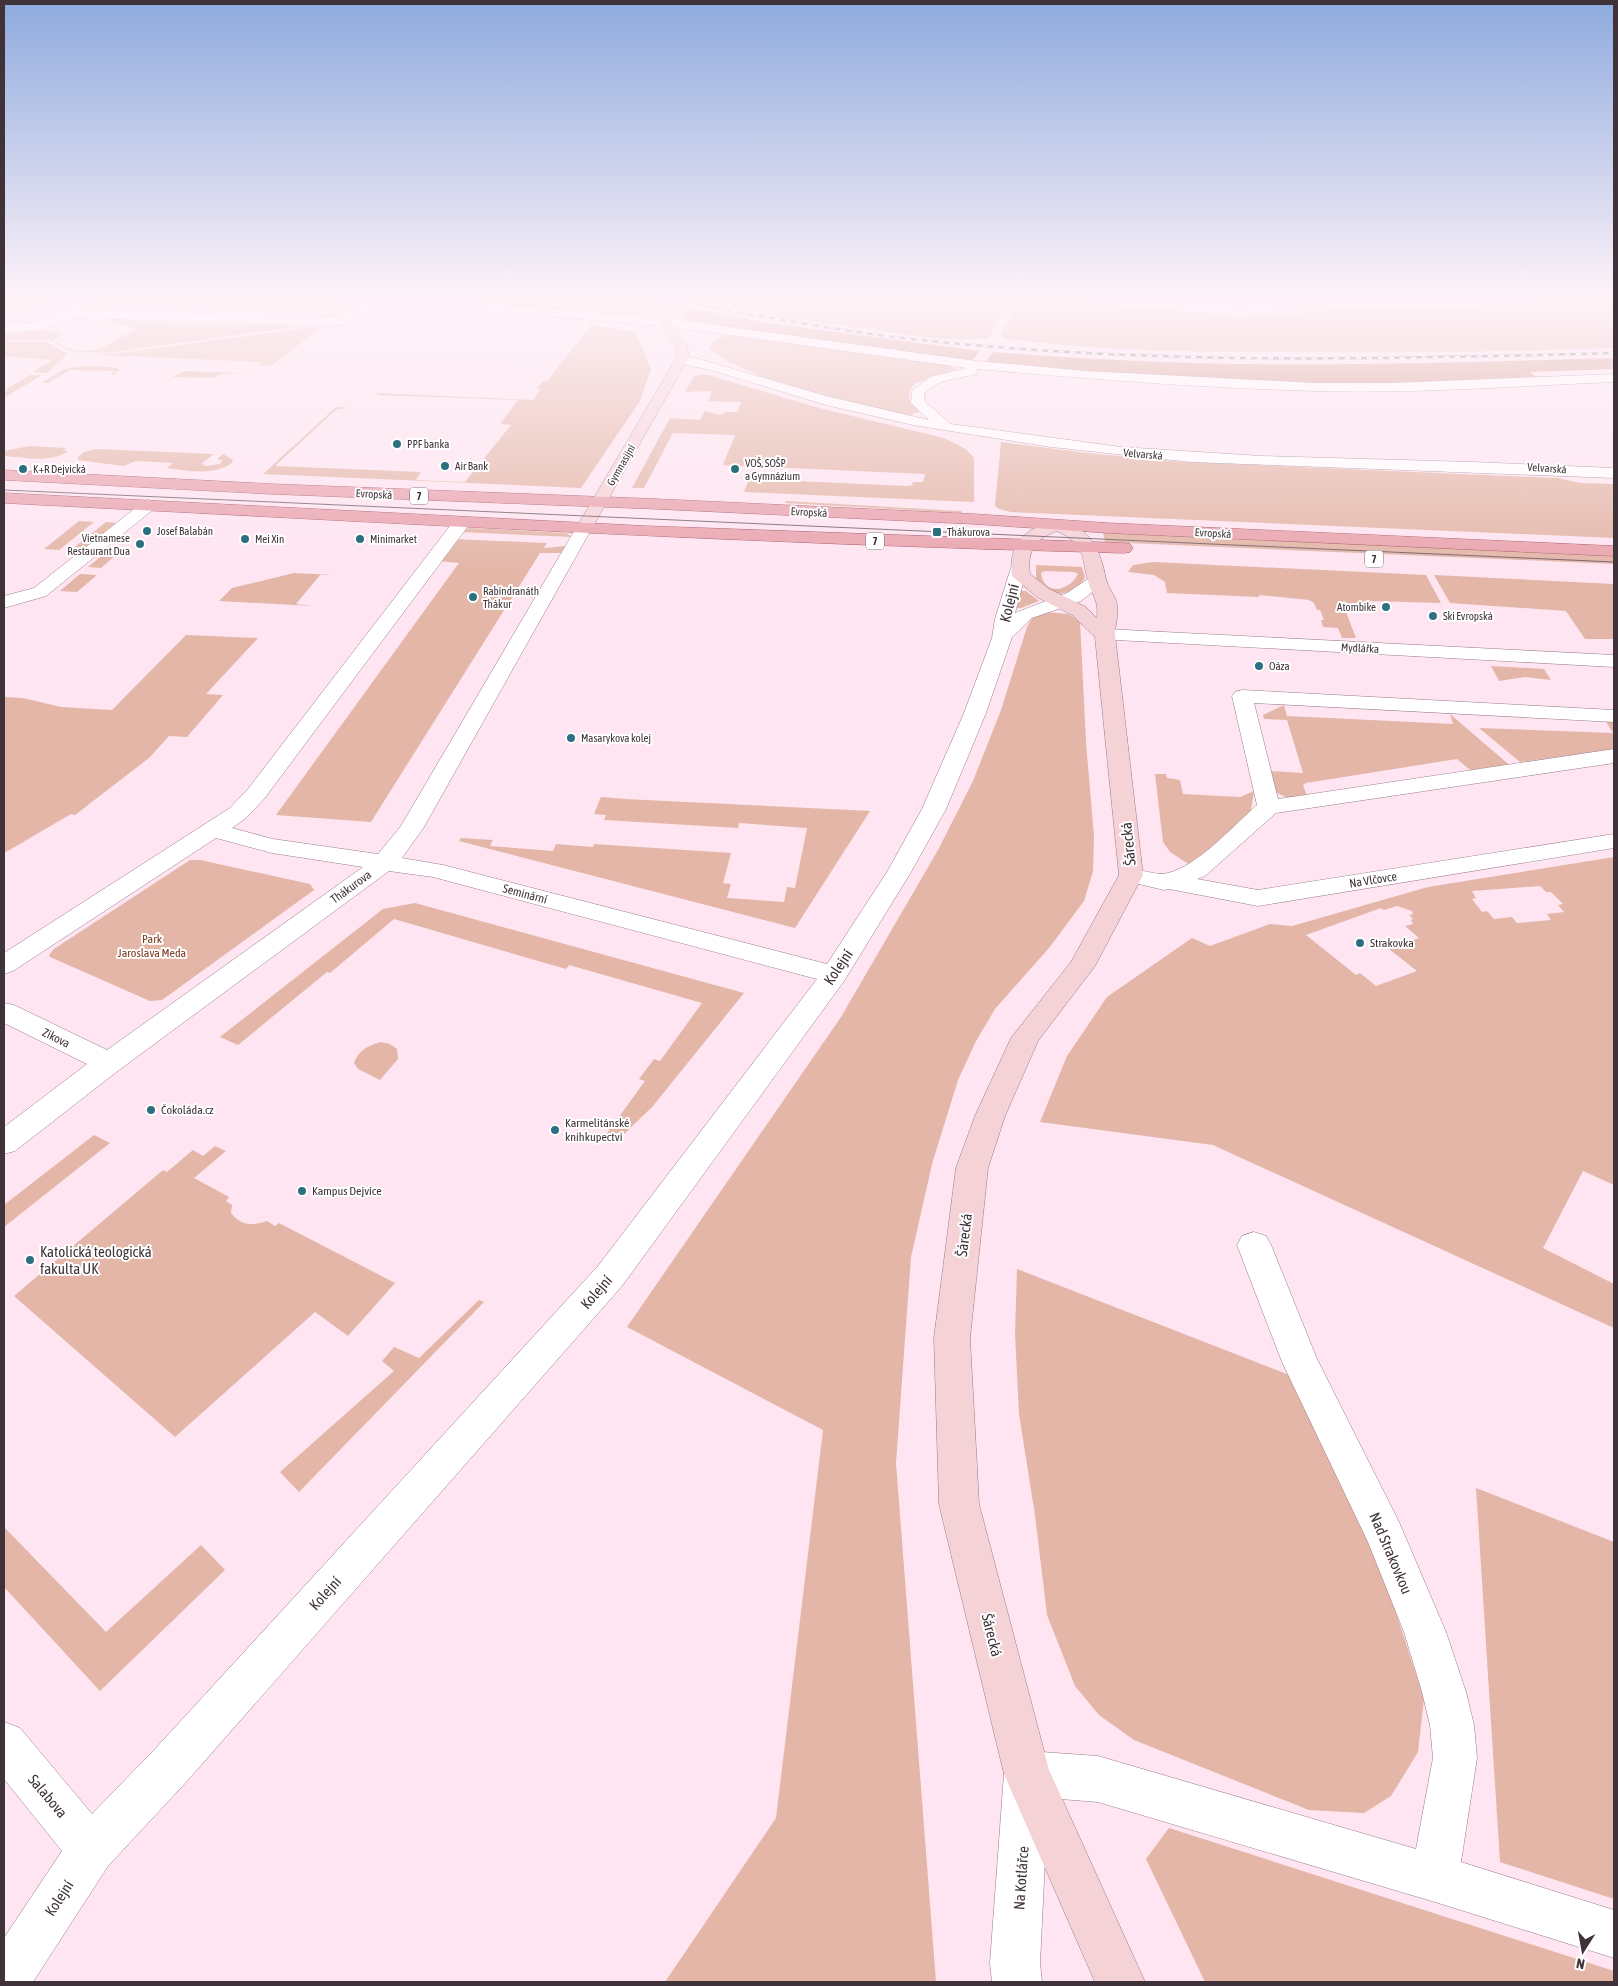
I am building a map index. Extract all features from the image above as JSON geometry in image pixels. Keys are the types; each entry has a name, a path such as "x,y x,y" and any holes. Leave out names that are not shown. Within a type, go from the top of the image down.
{"main road":[{"name":"Evropská","path":"4,475 272,490 599,503 1614,551"},
{"name":"Evropská","path":"4,498 584,528 1023,546 1143,548"}],"street":[{"name":"Gymnasijní","path":"584,528 665,389"},
{"name":"Velvarská","path":"786,389 859,410 946,427 1108,451 1287,463 1522,466 1614,472"},
{"path":"920,389 916,394 918,403 946,427"},
{"path":"4,602 40,592 149,505"},
{"path":"4,965 238,812 256,794 462,522"},
{"path":"1023,546 1032,536 1058,525"},
{"name":"Šárecká","path":"1058,525 1075,533 1087,546 1095,563 1097,581 1108,605 1105,635 1148,879 1025,1038 990,1116 972,1168 952,1338 959,1504 1027,1774 1120,1982"},
{"name":"Thákurova","path":"4,1143 109,1063 384,863 406,838 584,528"},
{"name":"Kolejní","path":"4,1982 92,1849 172,1764 610,1276 834,975 899,872 934,809 975,714 1002,636 1004,619 1023,546"},
{"path":"1019,565 1021,576 1030,585 1088,618 1105,635"},
{"path":"1002,636 1025,614 1084,592 1097,581"},
{"name":"Mydlářka","path":"1105,635 1614,661"},
{"path":"1269,807 1242,696 1614,716"},
{"path":"1148,879 1196,871 1269,807 1614,756"},
{"name":"Seminární","path":"213,830 272,846 434,870 834,975"},
{"name":"Na Vlčovce","path":"1148,879 1258,898 1614,841"},
{"name":"Zikova","path":"4,1012 109,1063"},
{"name":"Nad Strakovkou","path":"1254,1245 1300,1362 1385,1535 1424,1632 1444,1692 1452,1724 1455,1758 1435,1878"},
{"name":"Salabova","path":"4,1744 92,1849"},
{"path":"1027,1774 1098,1778 1435,1878 1614,1934"},
{"name":"Na Kotlářce","path":"1017,1982 1015,1963 1027,1774"}],"green space":[{"path":"19,389 4,398 4,393 9,390 5,390"},
{"path":"539,389 644,389 640,401 581,488 263,474 336,407 350,408 337,409 275,466 421,472 416,480 465,482 511,425 500,424 518,400 379,395 376,393 533,400 541,389"},
{"path":"687,389 754,389 819,408 940,437 963,447 974,458 974,502 744,492 749,479 908,486 912,485 913,482 923,482 925,474 723,465 735,435 673,433 644,488 632,488 670,418 700,420 705,411 721,415 726,412 737,412 741,402 709,401 712,391 685,392"},
{"path":"801,389 911,389 909,397 919,412 906,416"},
{"path":"1001,442 1182,462 1558,478 1580,483 1614,484 1614,538 1011,512 995,506"},
{"path":"30,446 66,448 63,450 68,451 45,459 4,456 4,451"},
{"path":"95,449 214,454 202,463 205,466 220,464 222,460 217,459 223,454 233,460 232,463 216,470 200,472 167,468 173,463 136,461 123,466 78,460 78,457 84,452"},
{"path":"786,501 961,511 962,513 785,503"},
{"path":"79,521 94,522 59,550 44,549"},
{"path":"106,522 118,523 86,551 71,550"},
{"path":"469,528 566,533 572,537 460,532"},
{"path":"1103,532 1614,556 1614,564 1105,542"},
{"path":"454,539 547,543 544,548 566,546 562,553 540,553 371,822 276,815 459,563 438,561"},
{"path":"112,547 124,548 101,568 88,567"},
{"path":"1153,562 1426,575 1441,603 1370,601 1367,604 1370,612 1346,612 1356,638 1342,638 1338,628 1323,627 1321,620 1324,620 1320,610 1317,610 1314,603 1309,600 1259,595 1259,597 1167,593 1165,582 1154,575 1128,572 1133,565"},
{"path":"1036,565 1082,567 1085,578 1071,591 1057,594 1052,593 1036,579","holes":["1045,571 1074,572 1078,574 1074,580 1058,589 1047,586 1043,581 1041,573"]},
{"path":"294,573 333,575 320,575 296,604 313,606 219,601 232,588"},
{"path":"80,574 97,575 77,592 60,591"},
{"path":"1434,575 1614,584 1614,639 1585,639 1566,611 1450,603"},
{"path":"1019,591 1026,591 1039,601 1021,608 1015,608"},
{"path":"1045,612 1068,614 1080,621 1086,742 1094,837 1093,871 1084,901 1049,948 995,1009 975,1043 958,1080 932,1164 911,1257 896,1463 936,1982 665,1982 776,1818 823,1430 627,1327 841,1017 938,850 973,781 1001,710 1027,627 1032,618"},
{"path":"186,635 258,638 206,694 223,695 187,737 169,736 149,758 75,815 71,814 6,852 4,851 4,697 23,698 61,707 112,710"},
{"path":"1491,666 1544,669 1551,680 1525,677 1499,681"},
{"path":"1284,705 1287,716 1453,724 1450,714 1513,768 1475,774 1457,759 1306,783 1303,785 1308,799 1290,799 1273,791 1268,771 1303,773 1287,720 1264,719 1263,715"},
{"path":"1605,720 1614,721 1614,749 1520,762 1479,728 1613,733"},
{"path":"1155,774 1166,774 1167,778 1180,780 1183,794 1240,797 1254,791 1251,810 1244,819 1190,865 1170,852 1163,842"},
{"path":"601,797 870,811 795,928 459,841 461,838 493,840 490,846 553,851 556,844 593,847 594,844 731,853 723,883 731,884 727,898 784,902 787,887 795,888 807,828 739,823 738,828 604,820 606,815 594,814"},
{"path":"1614,857 1614,1185 1583,1171 1543,1248 1614,1284 1614,1328 1213,1145 1040,1122 1067,1056 1107,997 1192,938 1210,946 1270,924 1292,926 1428,887","holes":["1540,886 1546,892 1551,892 1563,904 1558,905 1564,912 1547,914 1551,920 1517,923 1512,917 1494,919 1487,911 1482,912 1472,899 1476,898 1472,891","1397,906 1412,911 1413,914 1409,915 1413,919 1411,920 1413,924 1405,926 1419,938 1389,949 1417,971 1376,986 1360,973 1356,975 1306,935 1381,908 1384,910"]},
{"name":"Park Jaroslava Meda","path":"190,860 200,860 310,884 314,890 162,1000 150,1001 50,957 49,955 54,949"},
{"path":"415,903 744,993 653,1106 617,1141 605,1136 645,1081 639,1079 654,1059 660,1061 702,1003 569,965 566,969 394,919 330,973 327,972 238,1045 220,1037 383,909"},
{"path":"381,1042 390,1044 397,1049 398,1059 380,1080 358,1069 354,1063 364,1049"},
{"path":"94,1135 110,1143 4,1227 4,1205"},
{"path":"215,1146 226,1151 194,1178 229,1197 226,1201 232,1205 231,1213 235,1217 247,1224 267,1221 275,1226 279,1223 395,1283 348,1336 315,1312 175,1437 14,1296 163,1170 167,1172 193,1150 203,1156"},
{"path":"1017,1269 1297,1378 1388,1588 1424,1699 1418,1752 1391,1796 1364,1813 1309,1810 1134,1740 1099,1715 1075,1686 1047,1615 1035,1515 1019,1414 1015,1334"},
{"path":"479,1300 484,1302 299,1492 280,1472 394,1371 382,1361 394,1347 419,1358"},
{"path":"1476,1488 1614,1542 1614,1899 1500,1862"},
{"path":"4,1527 106,1632 201,1545 225,1570 100,1691 4,1587"},
{"path":"1169,1828 1614,1971 1614,1982 1205,1982 1146,1859"}],"tram line":[{"path":"4,490 1614,562"}],"place":[{"name":"PPF banka","path":"397,444"},
{"name":"Air Bank","path":"445,466"},
{"name":"K+R Dejvická","path":"23,469"},
{"name":"VOŠ, SOŠP a Gymnázium","path":"735,469"},
{"name":"Josef Balabán","path":"147,531"},
{"name":"Thákurova","path":"937,532"},
{"name":"Mei Xin","path":"245,539"},
{"name":"Minimarket","path":"360,539"},
{"name":"Vietnamese Restaurant Dua","path":"140,544"},
{"name":"Rabíndranáth Thákur","path":"473,597"},
{"name":"Atombike","path":"1386,607"},
{"name":"Ski Evropská","path":"1433,616"},
{"name":"Oáza","path":"1259,666"},
{"name":"Masarykova kolej","path":"571,738"},
{"name":"Strakovka","path":"1360,943"},
{"name":"Čokoláda.cz","path":"151,1110"},
{"name":"Karmelitánské knihkupectví","path":"555,1130"},
{"name":"Kampus Dejvice","path":"302,1191"},
{"name":"Katolická teologická fakulta UK","path":"30,1260"}]}
